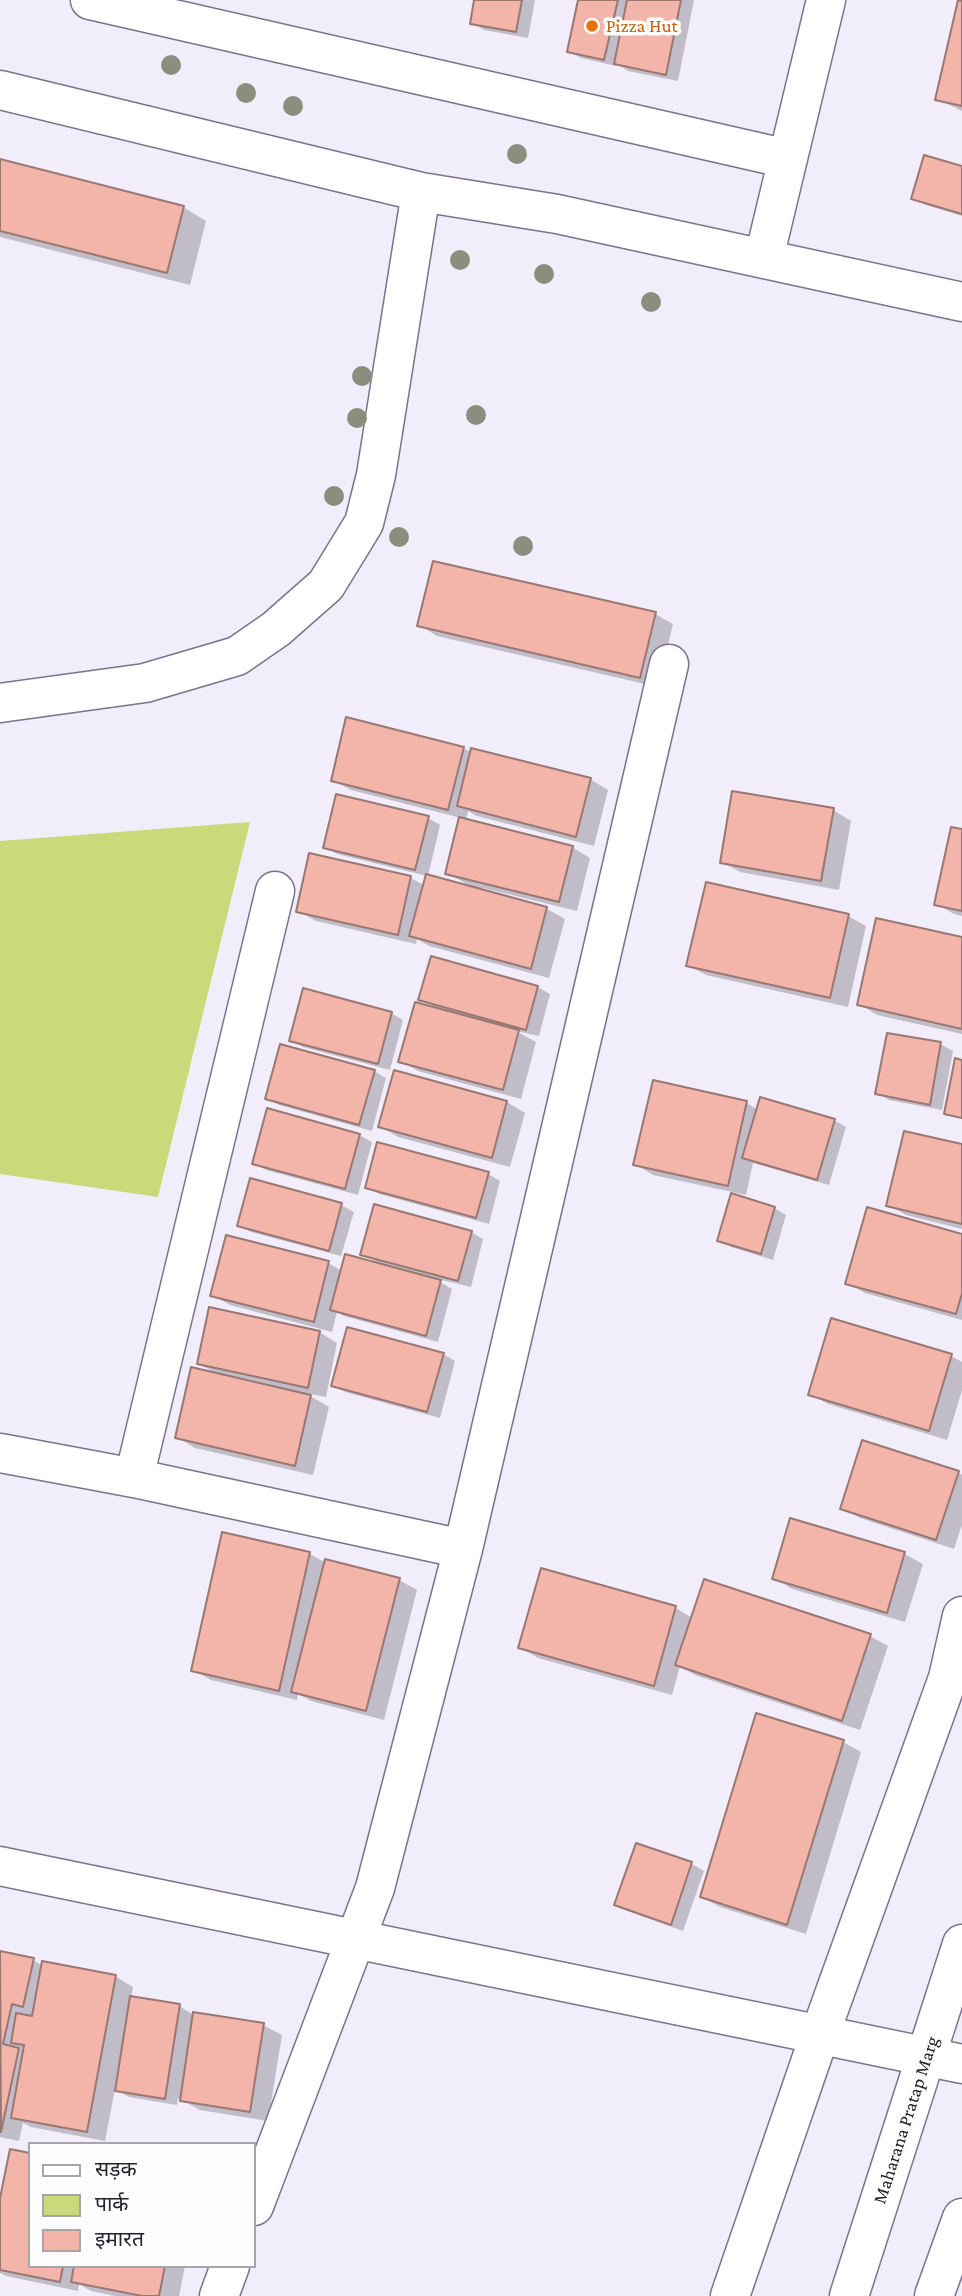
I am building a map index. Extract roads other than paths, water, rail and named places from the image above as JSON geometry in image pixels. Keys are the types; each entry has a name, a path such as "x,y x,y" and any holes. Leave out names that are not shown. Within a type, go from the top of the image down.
{"street":[{"path":"90,0 788,159"},
{"path":"764,258 826,0"},
{"path":"0,90 421,192 556,214 962,302"},
{"path":"0,703 145,683 237,656 276,629 326,585 363,523 376,475 421,192"},
{"path":"256,2201 375,1888 463,1549 669,664"},
{"path":"134,1478 275,891"},
{"path":"0,1454 134,1478 463,1549"},
{"path":"730,2296 820,2034 948,1678 962,1616"},
{"path":"0,1866 357,1937 945,2060"},
{"name":"Maharana Pratap Marg","path":"849,2296 945,2060 962,1944"},
{"path":"934,2296 962,2218"},
{"path":"219,2296 229,2268"}],"place":[{"name":"Pizza Hut","path":"592,26"}]}
